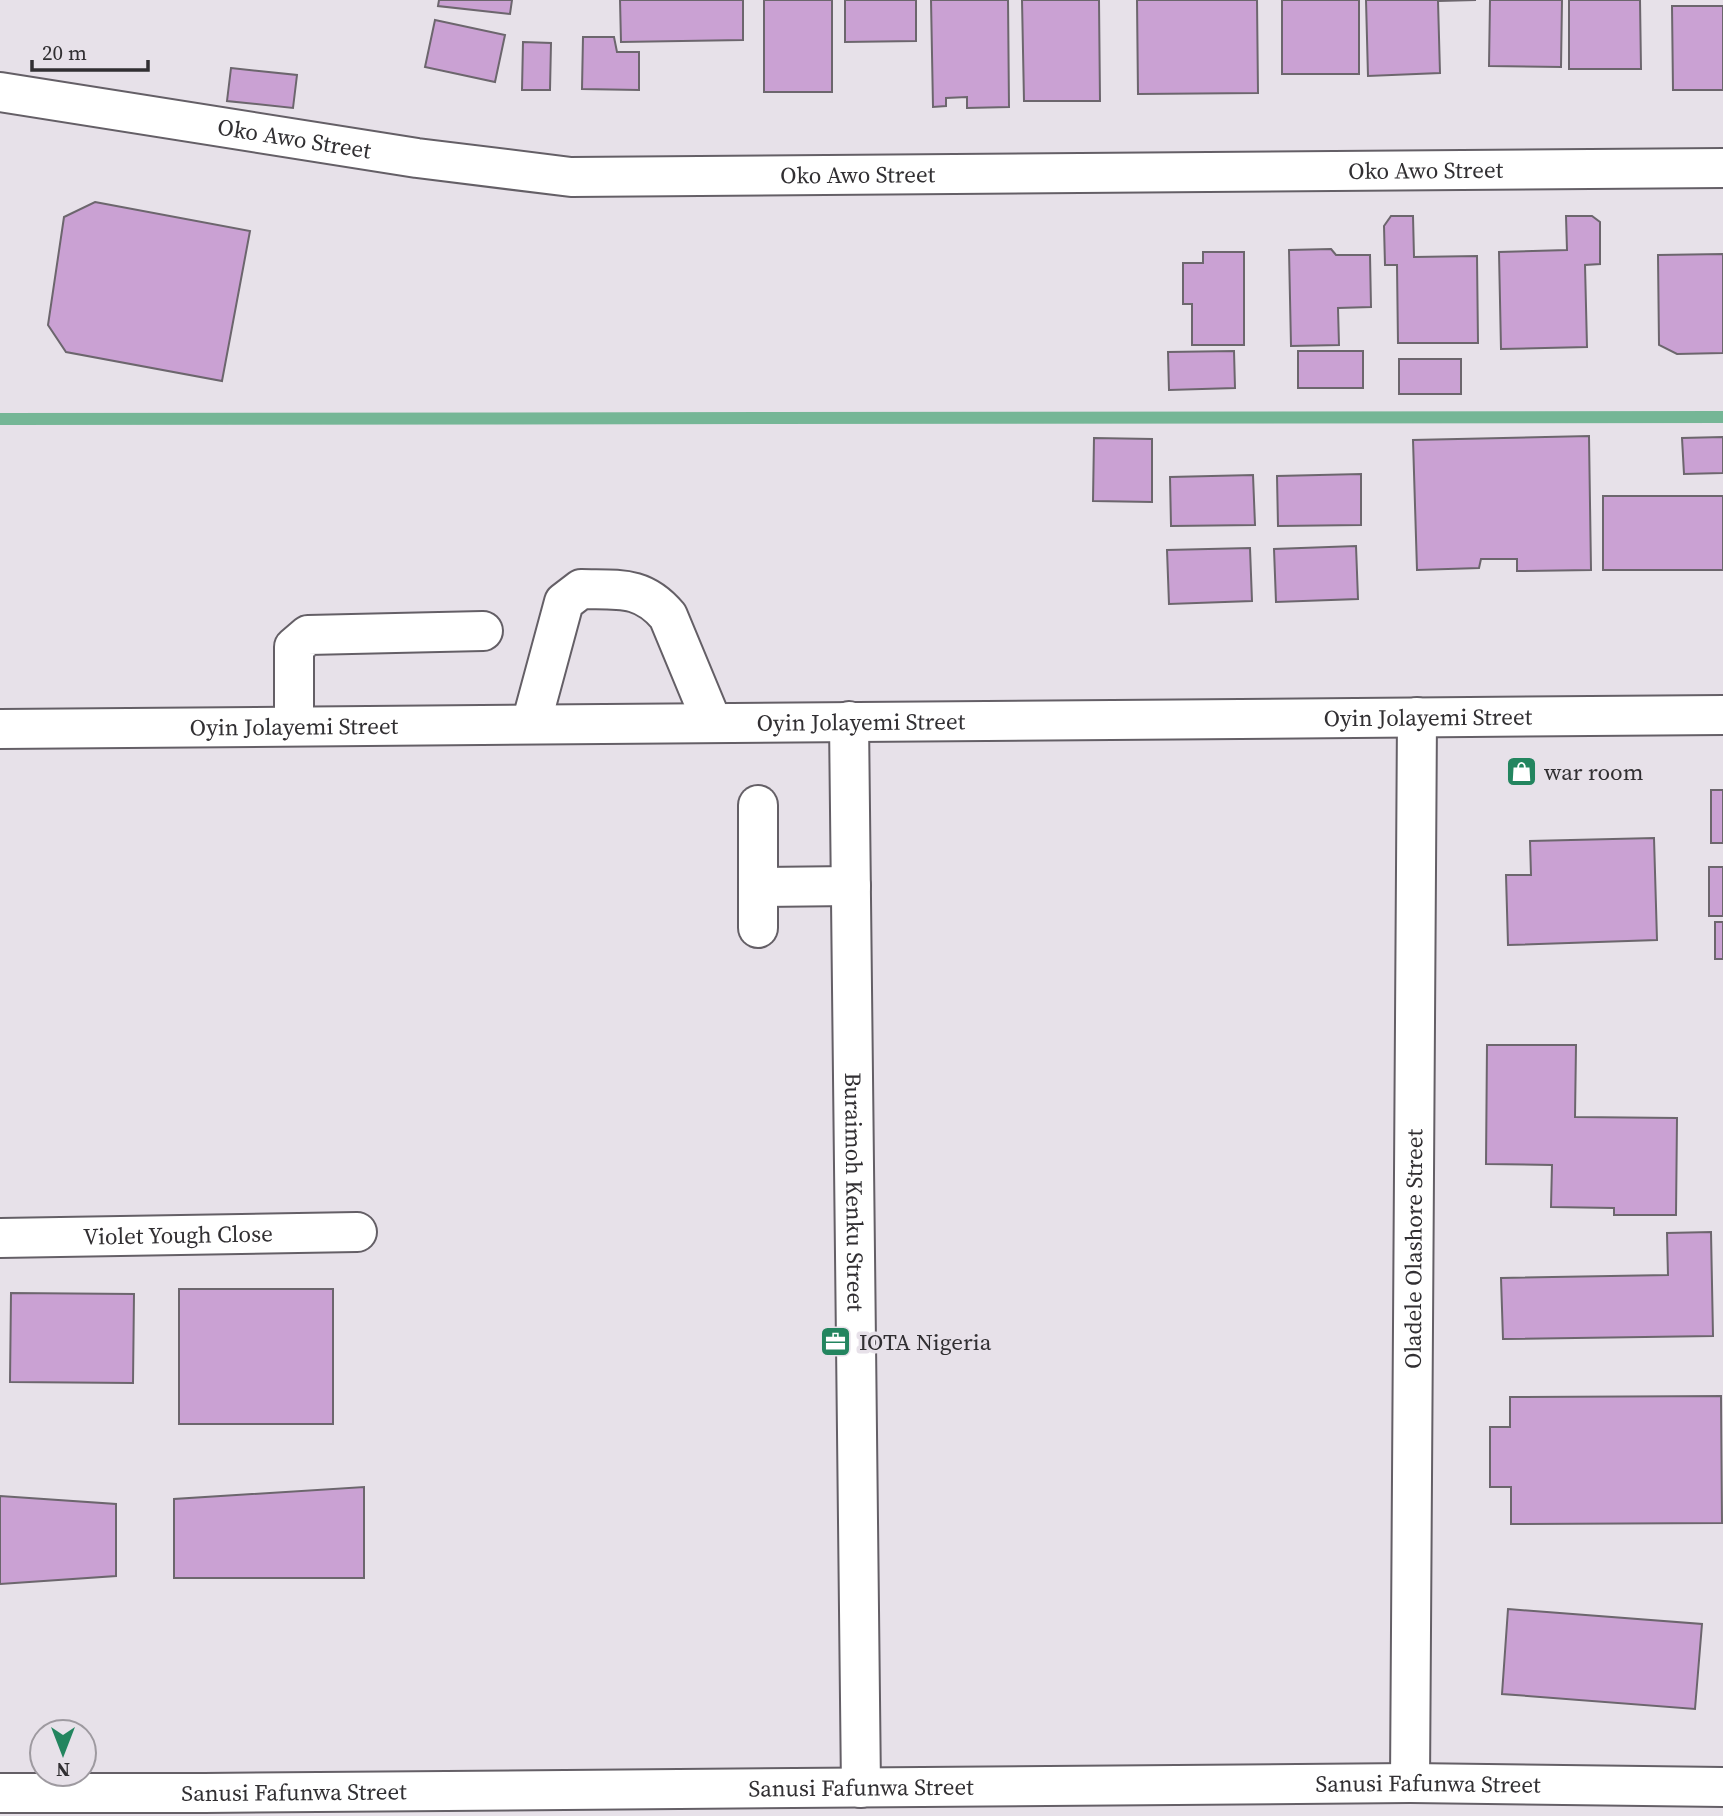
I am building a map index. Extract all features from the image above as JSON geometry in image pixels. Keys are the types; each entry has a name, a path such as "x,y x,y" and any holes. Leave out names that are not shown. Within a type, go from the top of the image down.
{"street":[{"name":"Oko Awo Street","path":"0,92 417,158 570,177 1723,168"},
{"path":"531,724 564,602 581,589 636,591 657,604 667,616 712,722"},
{"path":"294,726 294,647 308,635 482,631"},
{"name":"Oyin Jolayemi Street","path":"0,729 1723,715"},
{"name":"Oladele Olashore Street","path":"1410,1783 1417,717"},
{"name":"Buraimoh Kenku Street","path":"849,721 861,1788"},
{"path":"758,805 758,928"},
{"path":"758,887 851,886"},
{"name":"Violet Yough Close","path":"0,1238 357,1232"},
{"name":"Sanusi Fafunwa Street","path":"0,1793 204,1805 861,1788 1410,1783 1723,1787"}],"building":[{"path":"439,0 512,0 510,14 438,6"},
{"path":"620,0 743,0 743,40 621,42"},
{"path":"764,0 832,0 832,92 764,92"},
{"path":"845,0 916,0 916,41 845,42"},
{"path":"931,0 1008,0 1009,107 967,108 967,97 946,98 946,106 933,107"},
{"path":"1022,0 1099,0 1100,101 1024,101"},
{"path":"1137,0 1257,0 1258,93 1138,94"},
{"path":"1282,0 1359,0 1359,74 1282,74"},
{"path":"1366,0 1476,0 1438,1 1440,73 1368,76"},
{"path":"1490,0 1562,0 1561,67 1489,66"},
{"path":"1569,0 1640,0 1641,69 1569,69"},
{"path":"1672,6 1723,6 1723,90 1673,90"},
{"path":"435,20 505,35 495,82 425,67"},
{"path":"583,37 614,37 617,52 639,52 639,90 582,89"},
{"path":"523,42 551,43 550,90 522,90"},
{"path":"231,68 297,75 293,108 227,101"},
{"path":"95,202 250,231 222,381 66,352 48,325 64,217"},
{"path":"1391,216 1413,216 1414,257 1477,256 1478,343 1398,343 1397,265 1385,265 1384,226"},
{"path":"1566,216 1592,216 1600,222 1600,264 1585,265 1587,347 1501,349 1499,252 1567,250"},
{"path":"1331,249 1336,255 1370,255 1371,307 1338,308 1339,345 1291,346 1289,250"},
{"path":"1203,252 1244,252 1244,345 1192,345 1192,304 1183,304 1183,263 1203,263"},
{"path":"1723,254 1723,353 1677,354 1659,345 1658,255"},
{"path":"1234,351 1235,388 1169,390 1168,352"},
{"path":"1298,351 1363,351 1363,388 1298,388"},
{"path":"1399,359 1461,359 1461,394 1399,394"},
{"path":"1589,436 1591,570 1517,571 1517,559 1481,559 1479,568 1417,570 1413,440"},
{"path":"1723,437 1723,473 1684,474 1682,438"},
{"path":"1094,438 1152,439 1152,502 1093,501"},
{"path":"1361,474 1361,525 1278,526 1277,476"},
{"path":"1253,475 1255,525 1171,526 1170,477"},
{"path":"1603,496 1723,496 1723,570 1603,570"},
{"path":"1356,546 1358,599 1276,602 1274,549"},
{"path":"1250,548 1252,601 1169,604 1167,550"},
{"path":"1711,790 1723,790 1723,843 1711,843"},
{"path":"1654,838 1657,940 1508,945 1506,875 1531,875 1530,841"},
{"path":"1709,867 1723,867 1723,916 1709,916"},
{"path":"1715,922 1723,922 1723,959 1715,959"},
{"path":"1487,1045 1576,1045 1575,1117 1677,1118 1676,1215 1614,1215 1614,1208 1551,1207 1552,1165 1486,1164"},
{"path":"1711,1232 1713,1336 1503,1339 1501,1278 1668,1275 1667,1233"},
{"path":"179,1289 333,1289 333,1424 179,1424"},
{"path":"11,1293 134,1294 133,1383 10,1382"},
{"path":"1721,1396 1722,1523 1511,1524 1511,1487 1490,1487 1490,1427 1510,1427 1510,1397"},
{"path":"364,1487 364,1578 174,1578 174,1499"},
{"path":"0,1496 116,1504 116,1576 0,1584"},
{"path":"1508,1609 1702,1624 1695,1709 1502,1694"}],"waterway":[{"path":"0,419 1723,417"}],"place":[{"name":"war room","path":"1521,772"},
{"name":"IOTA Nigeria","path":"836,1342"}]}
